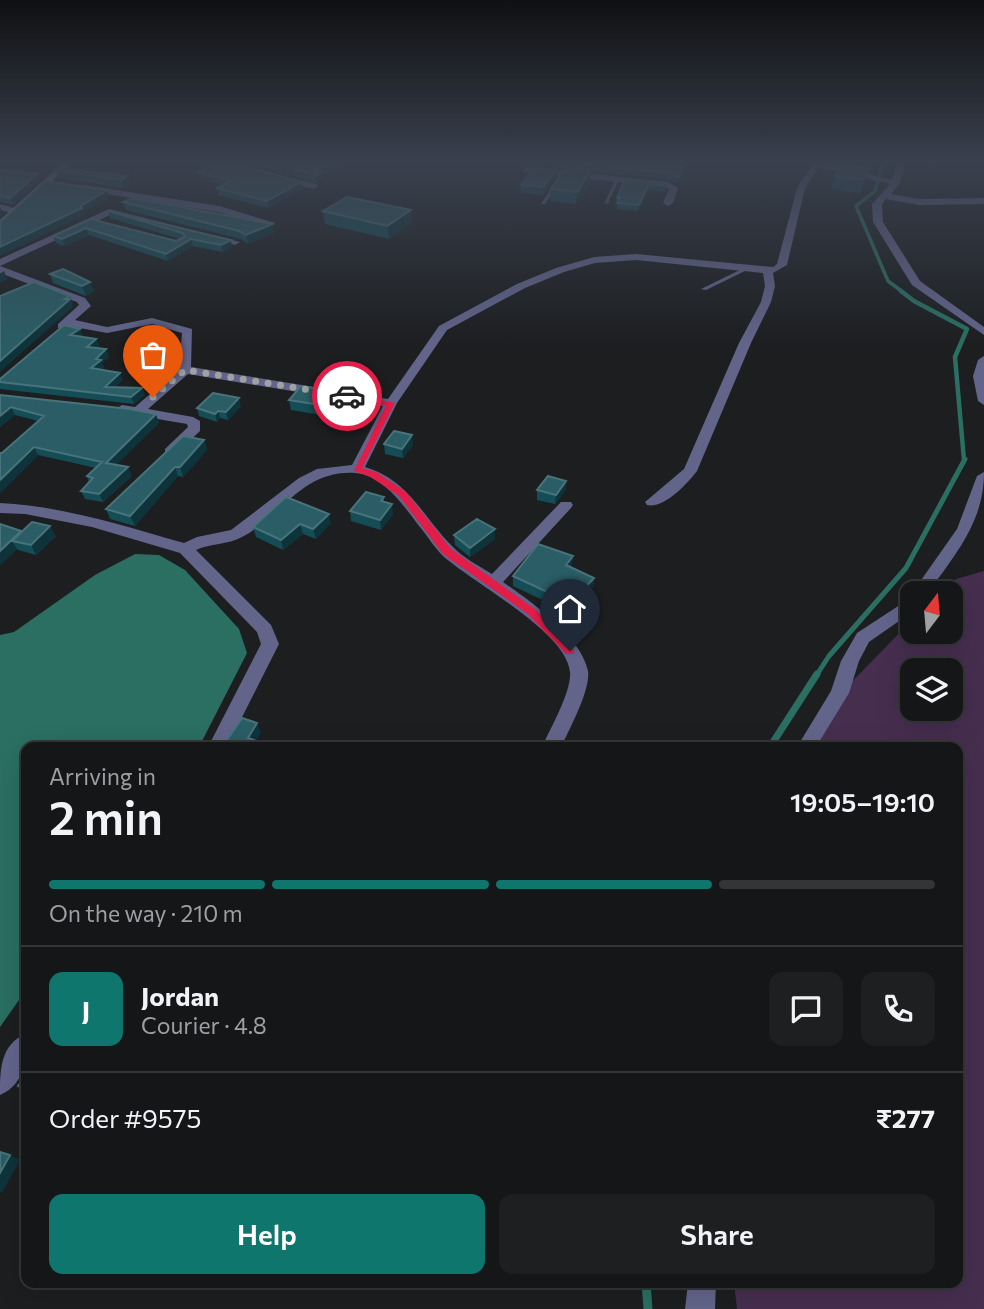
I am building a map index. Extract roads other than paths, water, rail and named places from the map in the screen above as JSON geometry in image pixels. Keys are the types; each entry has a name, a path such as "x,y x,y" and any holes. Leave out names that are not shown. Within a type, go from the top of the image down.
{"street":[{"path":"0,263 81,223"},
{"path":"104,223 115,226"},
{"path":"159,223 235,242"},
{"path":"357,469 391,403 443,328 521,286 594,260 636,257 775,270 782,265 792,223"},
{"path":"879,223 916,284 984,332"},
{"path":"0,269 81,300 85,306 56,332"},
{"path":"652,502 678,484 690,471 745,343 766,302 770,286 768,271"},
{"path":"67,322 107,330 152,321 188,331 185,370 138,411"},
{"path":"984,360 979,376 984,401"},
{"path":"185,370 391,403"},
{"path":"112,408 185,417 195,424 192,431 163,458"},
{"path":"185,549 202,541 236,534 304,481 322,472 357,469 373,474 403,494 447,551 531,611 570,651 579,671 578,685 554,742"},
{"path":"928,581 964,530 984,476"},
{"path":"492,584 566,505"},
{"path":"0,509 25,509 99,518 185,549 265,629 270,644 221,742"},
{"path":"809,742 840,693 850,661 863,638 900,612"},
{"path":"0,1082 21,1053"},
{"path":"700,1309 702,1288"}],"lane":[{"path":"704,289 746,269"}],"waterway":[{"path":"863,223 888,281 904,293"},
{"path":"901,291 914,301 967,329 955,357 964,460"},
{"path":"816,676 829,656 906,568 965,459"},
{"path":"773,742 817,674"},
{"path":"646,1288 648,1309"}]}
